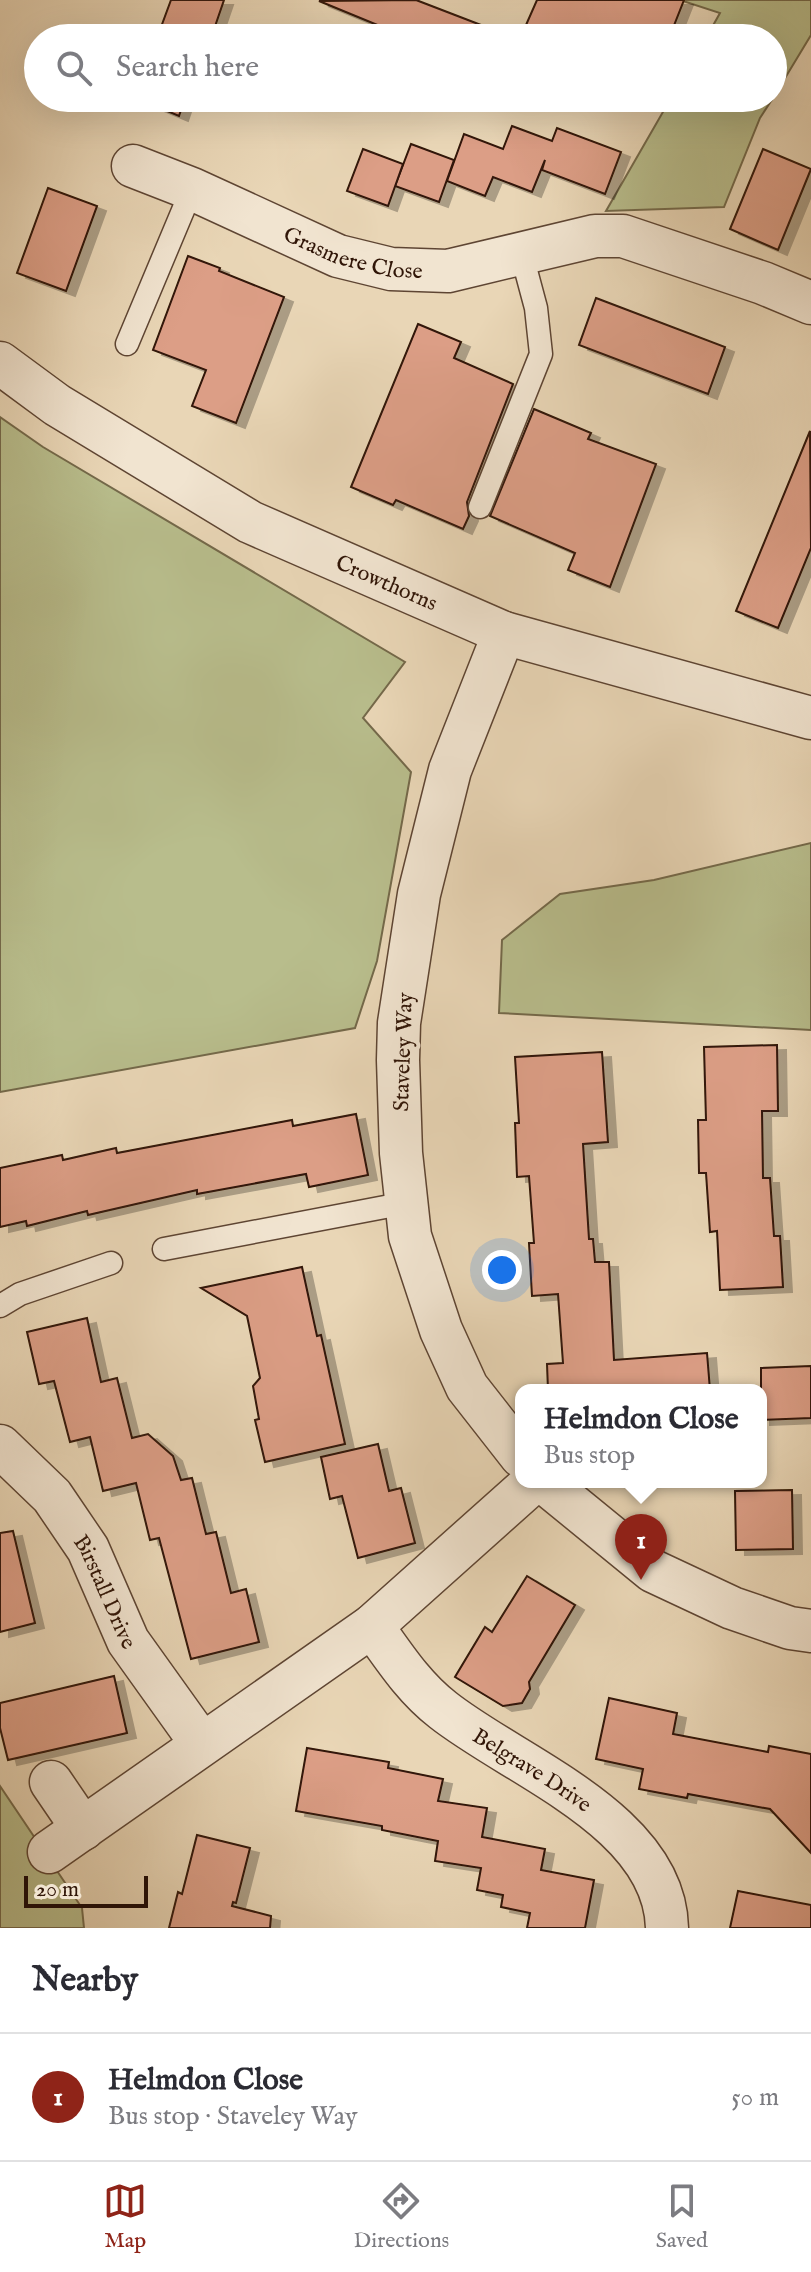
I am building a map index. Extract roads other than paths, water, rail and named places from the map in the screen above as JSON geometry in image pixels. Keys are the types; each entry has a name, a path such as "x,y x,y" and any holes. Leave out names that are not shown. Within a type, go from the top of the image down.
{"street":[{"name":"Grasmere Close","path":"133,166 192,189 338,256 391,269 448,271 595,236 623,236 763,283 811,303"},
{"name":"Crowthorns","path":"0,363 57,405 250,522 504,633 811,718"},
{"name":"Staveley Way","path":"504,633 450,770 419,894 399,1023 401,1153 410,1236 441,1330 467,1387 515,1448"},
{"name":"Birstall Drive","path":"0,1446 52,1496 67,1517 88,1549 128,1641 201,1743"},
{"path":"49,1852 372,1626 526,1488"},
{"path":"551,1488 653,1571 732,1608 790,1628 811,1631"},
{"name":"Belgrave Drive","path":"372,1626 411,1680 442,1710 597,1811 637,1849 667,1906 667,1928"},
{"path":"51,1782 83,1829"}],"lane":[{"path":"127,344 192,189"},
{"path":"480,507 541,354 536,308 521,252"},
{"path":"164,1249 406,1203"},
{"path":"0,1306 20,1294 111,1263"}],"place":[{"name":"Helmdon Close","path":"641,1580"}]}
